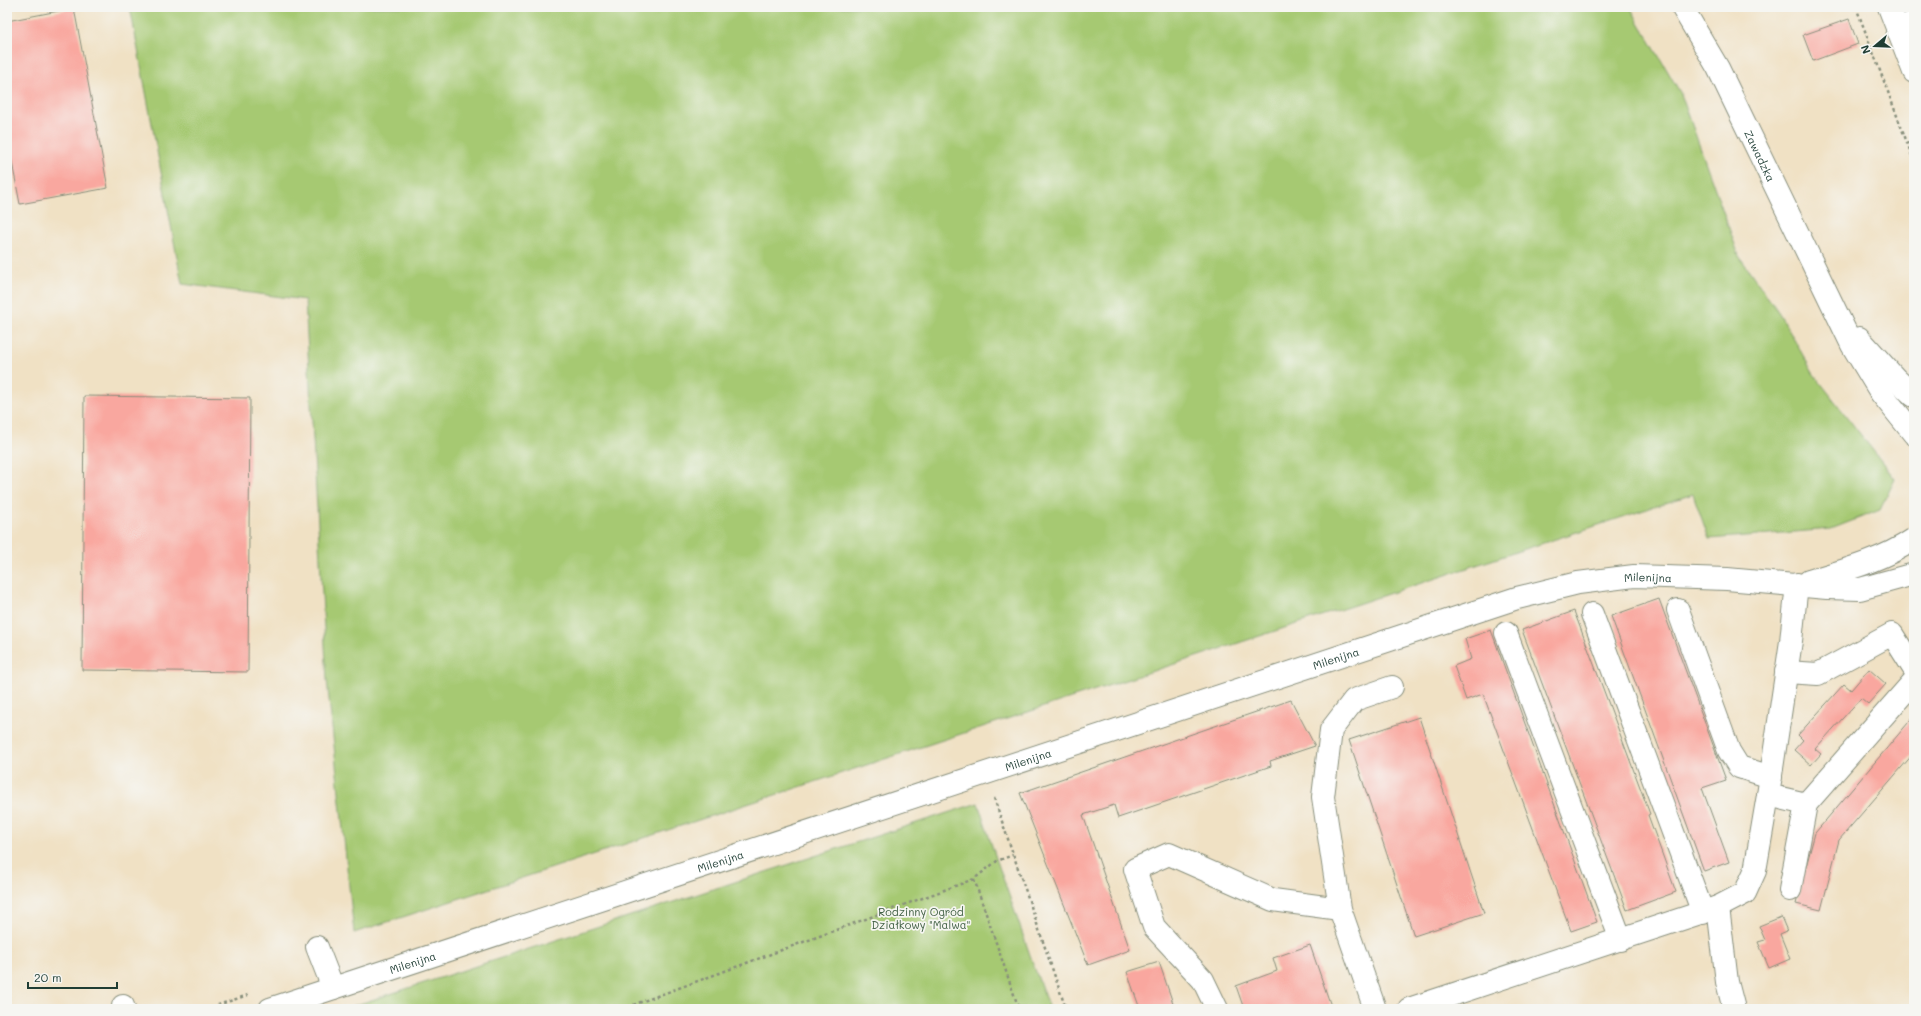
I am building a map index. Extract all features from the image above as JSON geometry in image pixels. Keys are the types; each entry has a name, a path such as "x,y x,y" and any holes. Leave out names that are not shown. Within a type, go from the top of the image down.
{"street":[{"name":"Zawadzka","path":"1682,7 1721,75 1852,345 1881,393 1914,434"},
{"path":"1889,7 1906,26 1914,72"},
{"name":"Zawadzka","path":"1833,306 1860,339 1896,379 1914,396"},
{"name":"Milenijna","path":"1797,584 1853,568 1899,549 1914,539"},
{"name":"Milenijna","path":"270,1009 1496,604 1578,583 1634,576 1713,578 1797,584 1827,588 1860,589 1914,574"},
{"path":"1409,1009 1710,910 1745,893 1755,871 1770,786 1797,584"},
{"path":"1678,610 1729,751 1739,767 1770,786 1806,804"},
{"path":"1592,614 1710,910 1734,1009"},
{"path":"1506,633 1620,940"},
{"path":"1786,672 1818,674 1892,634 1914,669"},
{"path":"1790,890 1806,804 1914,681"},
{"path":"1375,1009 1340,909 1323,797 1331,730 1354,700 1392,686"},
{"path":"1217,1009 1203,980 1154,927 1134,869 1169,854 1273,900 1340,909"},
{"path":"317,948 333,988"}],"path":[{"path":"1856,7 1914,161"},
{"path":"985,773 1066,1009"},
{"path":"622,1009 974,878 997,861 1013,856"},
{"path":"974,878 1019,1009"}],"green space":[{"path":"130,7 1630,7 1681,94 1739,256 1779,313 1813,373 1895,479 1880,510 1831,529 1709,539 1693,494 354,933 327,680 305,300 182,284"},
{"name":"Rodzinny Ogród Działkowy \"Malwa\"","path":"978,803 1049,1009 344,1009"}],"building":[{"path":"74,8 108,188 20,204 7,136 7,21"},
{"path":"1849,19 1858,44 1813,61 1803,35"},
{"path":"84,396 250,398 248,672 82,670"},
{"path":"1659,599 1726,780 1702,788 1729,862 1704,871 1611,616"},
{"path":"1574,611 1650,814 1648,815 1676,892 1627,910 1522,630"},
{"path":"1491,630 1597,922 1571,931 1483,694 1466,700 1454,666 1471,659 1465,639"},
{"path":"1869,669 1886,684 1868,704 1861,698 1815,749 1821,754 1811,765 1794,750 1803,740 1798,735 1844,684 1851,690"},
{"path":"1291,700 1315,746 1270,761 1271,766 1118,818 1114,805 1083,815 1130,950 1088,965 1020,793"},
{"path":"1914,716 1914,753 1839,840 1821,910 1796,904 1815,833"},
{"path":"1419,717 1484,913 1414,936 1349,740"},
{"path":"1781,917 1787,931 1780,934 1790,959 1769,968 1758,942 1765,940 1759,926"},
{"path":"1310,945 1332,1009 1244,1009 1236,986 1277,971 1273,958"},
{"path":"1159,962 1175,1009 1140,1009 1127,972"}]}
